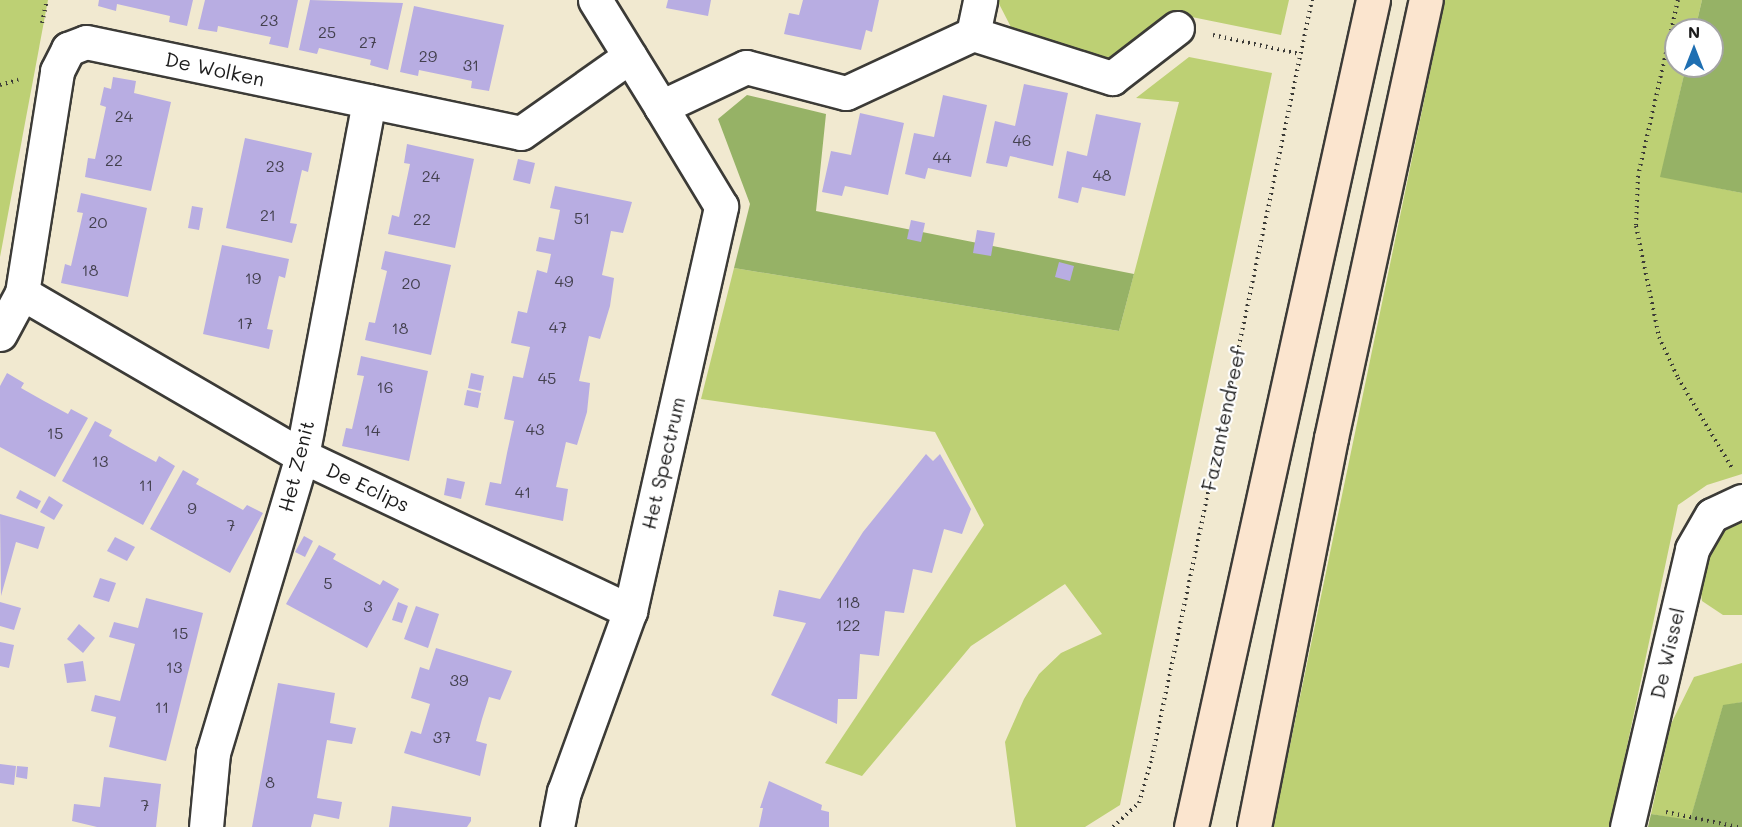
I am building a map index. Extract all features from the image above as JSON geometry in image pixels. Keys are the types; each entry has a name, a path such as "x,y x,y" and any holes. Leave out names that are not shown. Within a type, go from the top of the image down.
{"main road":[{"path":"1191,827 1373,0"},
{"path":"1254,827 1331,438 1426,0"}],"street":[{"name":"Het Spectrum","path":"557,827 564,792 630,611 721,206 595,0"},
{"path":"973,34 980,0"},
{"path":"661,107 746,67 846,93 973,34 1112,78 1177,28"},
{"name":"De Wolken","path":"0,334 22,293 57,71 68,50 86,42 521,133 630,56"},
{"name":"Het Zenit","path":"206,827 213,753 302,456 369,101"},
{"name":"De Eclips","path":"22,293 302,456 630,611"},
{"name":"De Wissel","path":"1630,816 1692,549 1712,515 1739,488"}],"path":[{"name":"Fazantendreef","path":"1113,827 1139,803 1152,758 1312,0"},
{"path":"1678,0 1638,176 1636,226 1659,338 1678,378 1739,488"},
{"path":"1177,28 1300,54"},
{"path":"1630,816 1738,827"}],"green space":[{"path":"0,0 48,0 0,257"},
{"path":"997,0 1289,0 1281,35 1177,14 1117,63 1013,31"},
{"path":"1445,0 1702,0 1698,18 1664,18 1664,78 1683,78 1661,176 1742,193 1742,474 1707,485 1678,505 1610,827 1273,827"},
{"path":"1702,0 1742,0 1742,193 1660,177 1683,78 1724,78 1724,18 1698,18"},
{"path":"1189,57 1272,73 1120,805 1085,827 1016,827 1005,742 1024,699 1039,674 1061,653 1102,634 1065,584 971,646 862,776 825,763 984,525 935,432 701,399 734,268 1119,331 1179,102 1136,98"},
{"path":"747,95 826,114 816,211 1134,274 1119,331 734,268 750,204 718,119"},
{"path":"1742,514 1742,615 1723,615 1702,601 1698,568 1718,531"},
{"path":"1742,663 1742,702 1723,706 1690,821 1651,814 1671,724 1694,677"},
{"path":"1742,702 1742,827 1648,827 1651,814 1690,820 1723,705"}],"building":[{"path":"99,0 193,0 187,26 169,22 170,16 117,4 116,11 98,6"},
{"path":"205,0 298,0 288,48 269,44 271,37 218,26 217,32 198,29"},
{"path":"310,0 403,3 388,70 370,65 371,60 319,48 317,54 299,50"},
{"path":"668,0 711,0 708,16 666,8"},
{"path":"803,0 879,0 872,32 866,30 861,50 784,34 789,13 799,15"},
{"path":"414,6 504,25 489,91 471,88 472,81 419,70 418,76 400,72"},
{"path":"113,77 136,81 134,93 171,102 151,191 85,177 88,158 95,159 106,107 100,105 104,87 111,89"},
{"path":"1024,84 1068,93 1053,166 1010,156 1007,167 986,163 995,121 1015,126"},
{"path":"943,95 987,105 971,177 928,168 925,179 905,174 914,133 934,137"},
{"path":"860,113 904,123 888,195 845,186 842,196 822,192 831,151 851,155"},
{"path":"1096,114 1141,123 1125,196 1082,187 1078,203 1058,198 1067,151 1087,156"},
{"path":"245,138 312,153 308,172 302,170 290,223 297,224 292,243 226,228"},
{"path":"407,144 474,159 455,248 388,234 392,215 399,217 410,164 404,163"},
{"path":"518,159 535,163 530,184 513,180"},
{"path":"555,186 632,202 623,233 611,231 602,275 614,278 610,306 600,339 589,336 579,381 590,383 587,412 577,445 566,442 556,487 568,489 563,521 485,505 490,482 501,484 514,421 504,419 513,376 523,378 530,347 511,343 518,311 527,313 537,270 547,273 551,254 536,251 539,237 554,240 560,210 550,208"},
{"path":"81,193 147,208 128,297 61,283 65,264 71,266 83,213 77,212"},
{"path":"192,206 203,208 199,230 188,228"},
{"path":"911,220 925,223 921,242 907,239"},
{"path":"977,230 995,233 991,256 973,253"},
{"path":"222,245 289,259 285,278 279,276 267,329 273,330 269,349 203,334"},
{"path":"385,251 451,265 431,355 365,340 369,322 375,323 387,271 381,269"},
{"path":"1059,262 1074,266 1070,281 1055,277"},
{"path":"361,356 428,371 409,461 342,446 346,428 352,429 364,376 357,375"},
{"path":"7,373 24,383 21,388 44,401 68,414 71,409 88,418 55,477 0,447 0,386"},
{"path":"471,373 484,376 481,391 468,388"},
{"path":"467,390 481,393 478,408 464,405"},
{"path":"95,421 112,430 109,436 132,449 156,462 159,456 175,466 143,525 62,481"},
{"path":"926,454 933,461 940,454 971,509 962,534 944,529 932,573 913,569 904,613 885,611 879,656 860,654 857,699 838,699 837,724 771,695 806,623 773,616 779,590 820,599 863,532"},
{"path":"183,470 199,479 196,484 243,510 247,505 263,513 230,573 150,529"},
{"path":"447,478 465,482 461,499 444,495"},
{"path":"20,490 41,501 37,509 16,498"},
{"path":"49,496 63,505 54,520 40,512"},
{"path":"0,514 45,527 38,549 16,542 1,596"},
{"path":"304,536 313,541 305,557 295,552"},
{"path":"115,537 135,547 127,561 107,551"},
{"path":"319,545 336,554 333,559 380,585 383,580 399,589 367,648 286,604"},
{"path":"100,578 116,583 109,602 93,597"},
{"path":"146,598 203,613 166,761 109,747 116,717 91,711 95,695 120,701 135,644 109,637 114,622 138,628"},
{"path":"0,602 21,608 14,630 0,626"},
{"path":"398,602 408,606 402,623 392,620"},
{"path":"416,606 439,614 428,648 404,639"},
{"path":"79,624 95,638 83,653 67,639"},
{"path":"0,642 14,645 9,668 0,666"},
{"path":"436,648 512,671 500,700 489,697 482,719 476,741 487,744 480,776 404,753 411,731 421,734 430,704 411,698 420,667 429,670"},
{"path":"83,661 86,681 67,683 64,664"},
{"path":"278,683 335,693 330,723 356,728 352,744 327,740 317,798 342,802 339,819 314,814 311,827 252,827"},
{"path":"0,764 16,766 14,785 0,783"},
{"path":"17,766 28,767 27,779 16,777"},
{"path":"104,777 161,784 156,827 97,827 72,821 74,804 100,807"},
{"path":"769,781 822,805 821,810 829,812 829,827 759,827 763,808 760,808"},
{"path":"392,806 471,817 471,821 467,827 389,827"}]}
